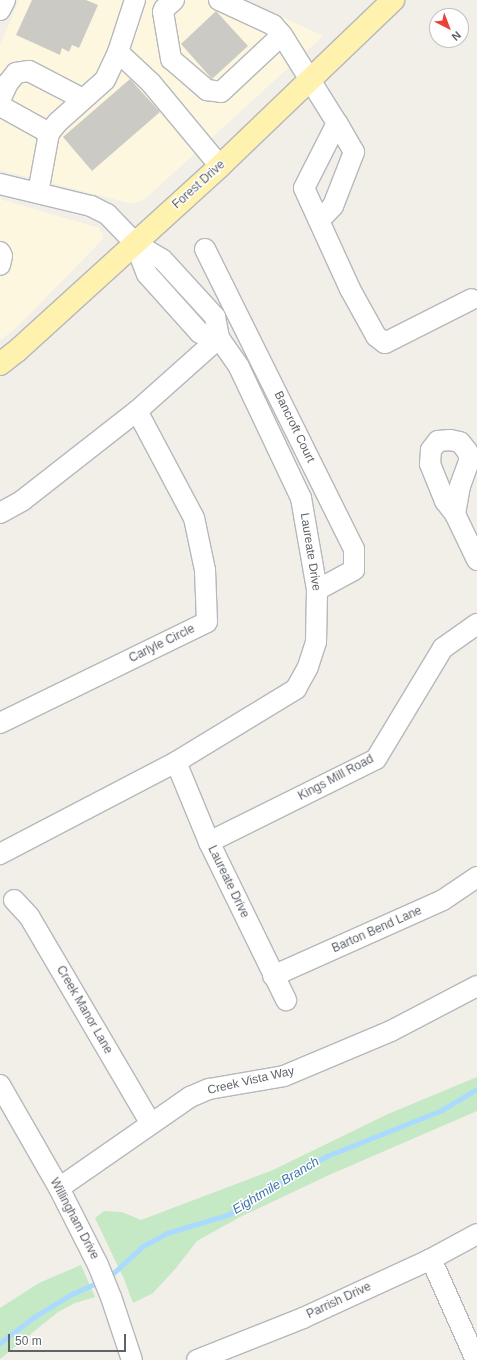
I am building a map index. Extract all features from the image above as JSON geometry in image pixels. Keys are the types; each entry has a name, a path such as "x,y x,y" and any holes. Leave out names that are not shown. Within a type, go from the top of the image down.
{"main road":[{"name":"Forest Drive","path":"0,364 220,166 393,0"}],"street":[{"path":"0,10 4,0"},
{"path":"38,193 49,134 58,122 105,80 118,52 135,0"},
{"path":"174,0 164,9 163,12 171,59 207,90 221,92 282,35"},
{"path":"219,0 273,25 282,35 354,152 332,206 319,221"},
{"path":"118,52 151,83 220,166"},
{"path":"151,83 171,59"},
{"path":"49,134 4,108 0,100 8,83 16,73 29,72 84,99"},
{"path":"336,123 304,188 350,289 376,336 385,343 472,299"},
{"path":"0,184 96,208 106,214 135,243 147,274 200,333 219,338"},
{"name":"Bancroft Court","path":"205,249 354,549 354,570 317,590"},
{"path":"0,252 2,256 0,265"},
{"path":"0,513 22,500 137,411 219,338"},
{"name":"Laureate Drive","path":"1,850 176,762 296,689 308,667 316,642 317,590 301,498 239,367 219,338"},
{"name":"Carlyle Circle","path":"0,723 207,622 205,570 194,518 137,411"},
{"path":"455,514 477,560"},
{"name":"Kings Mill Road","path":"209,842 376,759 443,648 477,624"},
{"name":"Laureate Drive","path":"176,762 209,842 286,1000"},
{"name":"Barton Bend Lane","path":"273,976 443,900 477,877"},
{"name":"Creek Manor Lane","path":"14,900 29,916 151,1124"},
{"name":"Creek Vista Way","path":"59,1188 190,1097 209,1090 262,1081 290,1074 391,1031 477,986"},
{"name":"Willingham Drive","path":"0,1085 59,1188 98,1265 111,1296 132,1360"},
{"name":"Parrish Drive","path":"197,1360 303,1318 430,1259 477,1234"},
{"path":"430,1259 476,1360"}],"shaded area":[{"path":"19,0 246,0 323,36 145,199 136,203 129,203 0,170 0,45"},
{"path":"0,199 99,228 103,235 102,240 16,328 0,340"}],"green space":[{"path":"477,1077 477,1111 329,1175 240,1217 197,1241 176,1268 153,1293 133,1303 124,1279 95,1218 104,1211 122,1212 141,1220 273,1170 388,1114"},
{"path":"81,1265 95,1297 75,1303 58,1312 0,1359 0,1308 39,1283"}],"building":[{"path":"32,0 86,0 98,5 79,48 72,45 69,52 62,48 60,55 16,35"},
{"path":"216,11 248,46 212,79 181,44"},
{"path":"130,79 160,112 92,171 63,137"}],"waterway":[{"name":"Eightmile Branch","path":"108,1278 143,1246 167,1233 230,1214 296,1173 327,1156 442,1110 477,1089"},
{"name":"Eightmile Branch","path":"0,1343 34,1317 72,1294 99,1282"}]}
